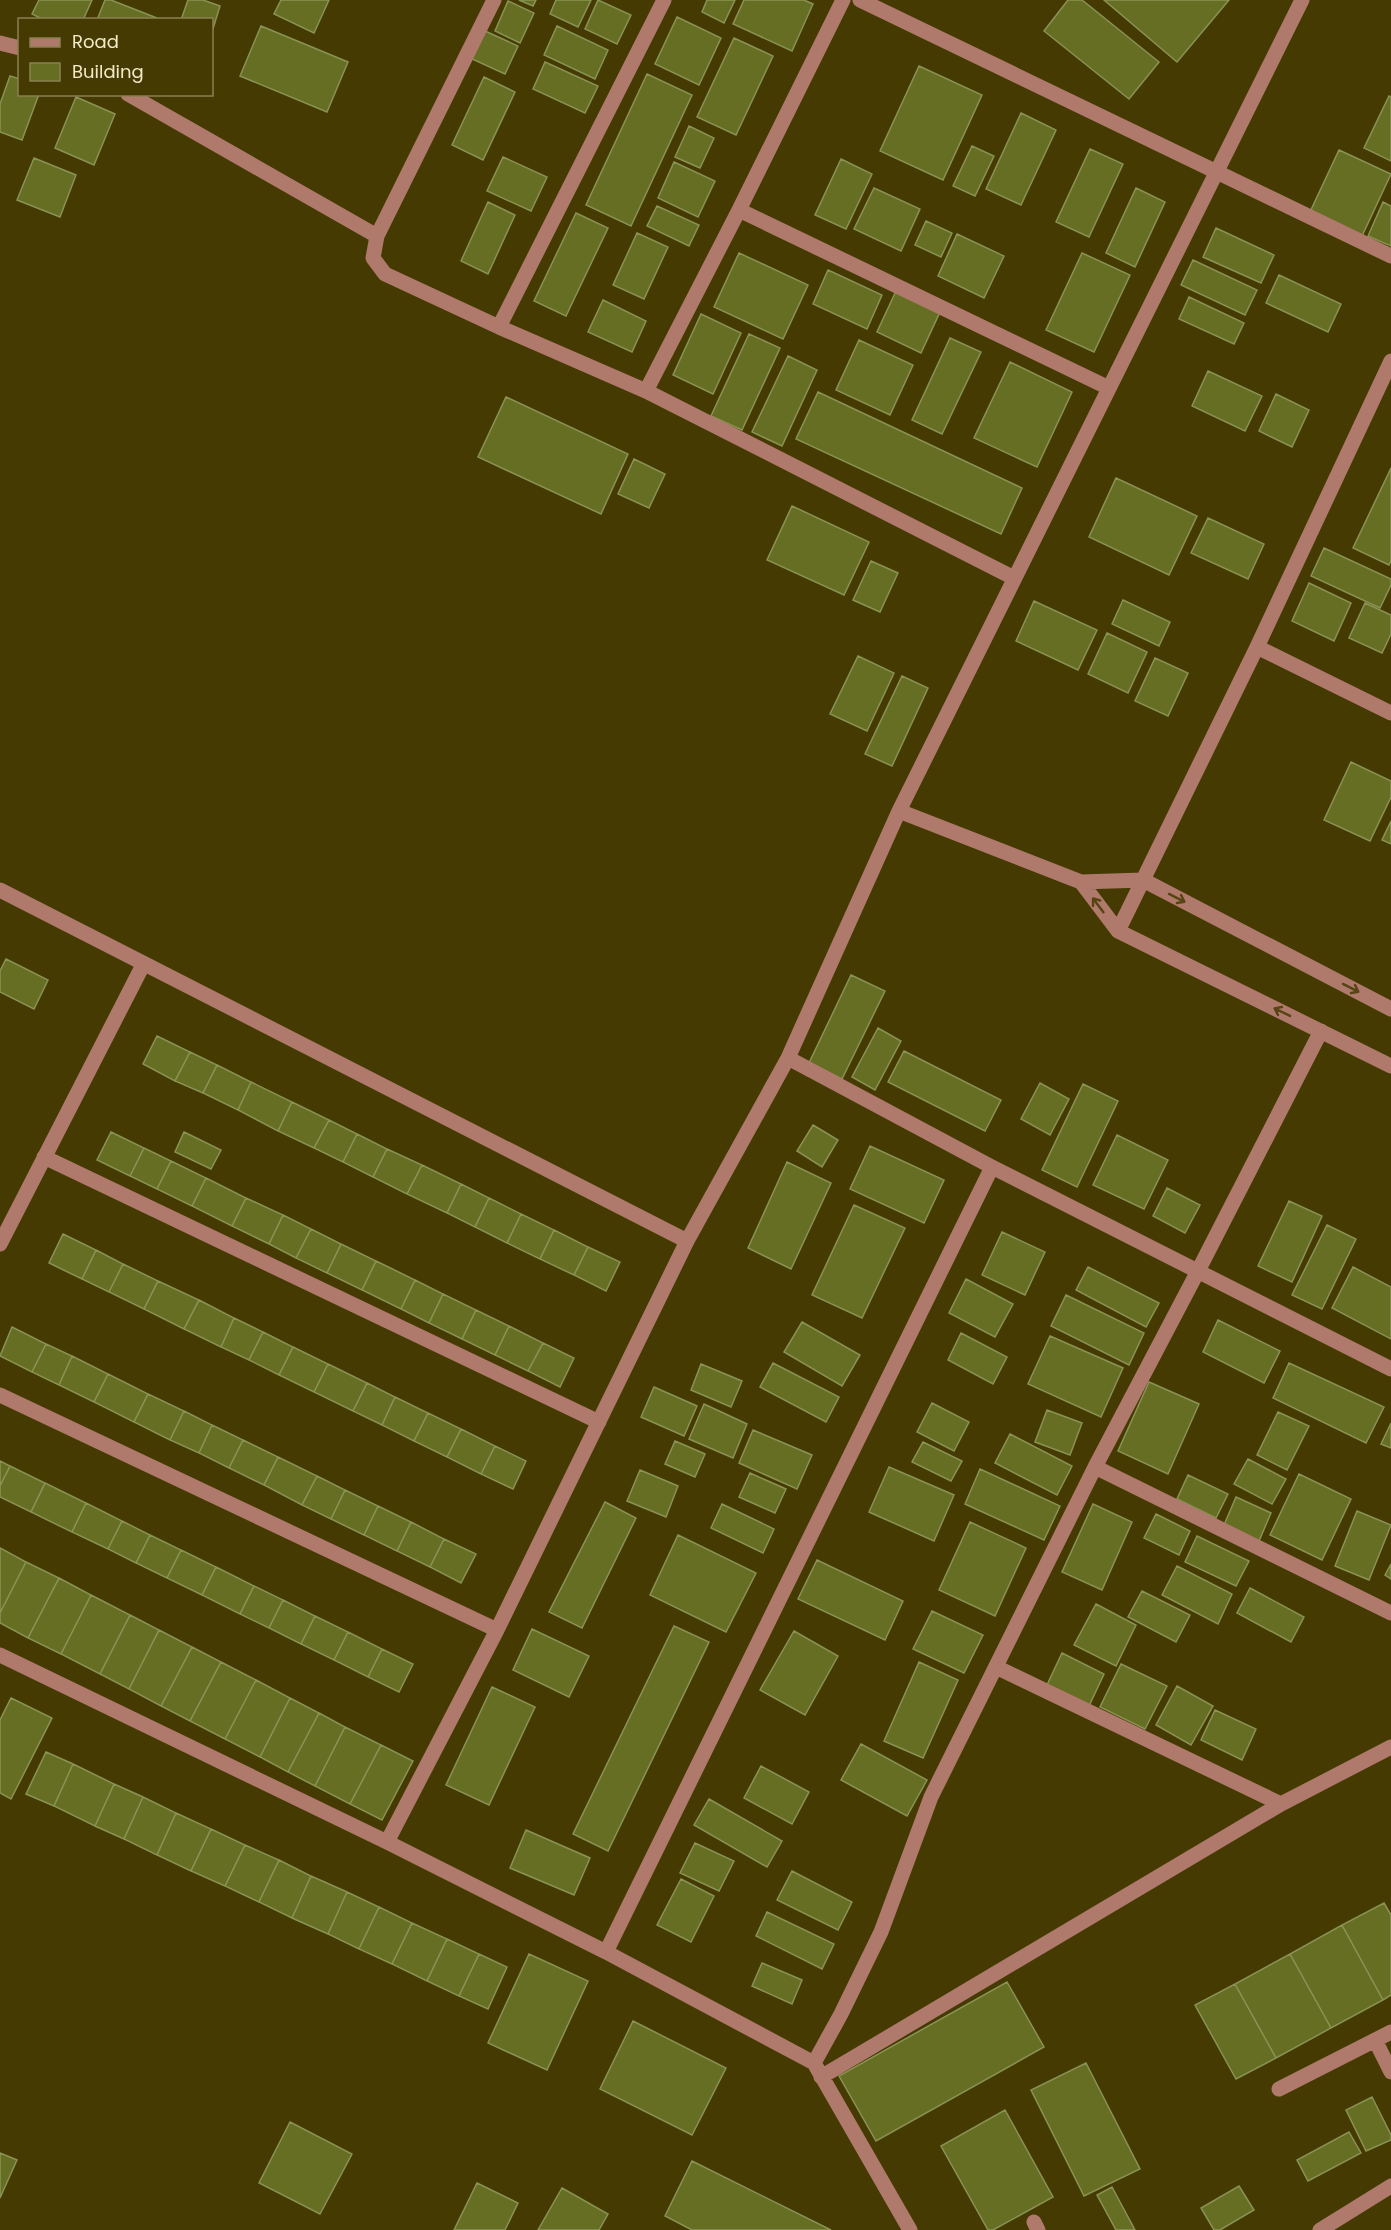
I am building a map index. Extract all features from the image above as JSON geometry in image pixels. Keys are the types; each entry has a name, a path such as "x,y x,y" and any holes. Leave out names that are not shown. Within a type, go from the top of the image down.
{"street":[{"path":"494,0 377,236 374,258 385,274 646,391 1014,578"},
{"path":"499,327 664,0"},
{"path":"646,391 843,0"},
{"path":"860,0 1391,256"},
{"path":"387,1842 498,1630 687,1241 788,1058 899,811 1302,0"},
{"path":"0,43 18,48"},
{"path":"132,96 377,236"},
{"path":"739,210 1109,388"},
{"path":"1118,931 1257,646 1391,361"},
{"path":"1257,646 1391,712"},
{"path":"899,811 1081,882 1143,880 1391,1009"},
{"path":"1081,882 1118,931 1391,1066"},
{"path":"0,890 687,1241"},
{"path":"0,1244 143,965"},
{"path":"817,2070 881,1932 931,1797 1095,1467 1321,1031"},
{"path":"788,1058 992,1167 1391,1369"},
{"path":"44,1157 599,1422"},
{"path":"606,1952 992,1167"},
{"path":"0,1395 498,1630"},
{"path":"1095,1467 1391,1613"},
{"path":"0,1654 387,1842 606,1952 817,2070 910,2230"},
{"path":"996,1667 1281,1804"},
{"path":"817,2070 1281,1804 1391,1747"},
{"path":"1279,2089 1391,2032"},
{"path":"1375,2040 1391,2072"},
{"path":"1320,2230 1391,2186"}],"building":[{"path":"39,0 92,0 84,18 40,18 32,14"},
{"path":"105,0 111,0 157,18 98,18"},
{"path":"188,0 203,0 220,6 213,29 213,18 182,18"},
{"path":"281,0 329,0 314,33 274,14"},
{"path":"519,0 536,0 533,6"},
{"path":"556,0 591,0 578,27 550,14"},
{"path":"598,0 631,15 617,44 585,29"},
{"path":"707,0 735,0 724,23 702,12"},
{"path":"744,0 804,0 813,4 792,51 733,24"},
{"path":"1068,0 1082,0 1159,62 1129,99 1044,31"},
{"path":"1104,0 1229,0 1177,62"},
{"path":"508,1 534,13 520,43 495,31"},
{"path":"677,17 721,38 699,85 655,64"},
{"path":"261,26 348,62 327,112 240,76"},
{"path":"557,26 608,50 595,79 544,55"},
{"path":"485,31 518,46 505,74 472,59"},
{"path":"734,38 773,56 736,135 697,117"},
{"path":"545,62 598,86 585,113 533,89"},
{"path":"919,66 982,95 943,180 880,151"},
{"path":"647,74 692,95 631,226 586,205"},
{"path":"10,76 18,78 18,96 38,96 22,140 0,132 0,104"},
{"path":"484,77 515,92 483,160 452,145"},
{"path":"1389,96 1391,97 1391,161 1364,148"},
{"path":"76,97 115,114 94,165 55,148"},
{"path":"1021,113 1056,130 1021,205 986,189"},
{"path":"689,126 714,138 700,168 675,157"},
{"path":"972,146 994,156 975,196 953,186"},
{"path":"1090,149 1123,164 1089,237 1056,222"},
{"path":"1339,150 1391,174 1362,236 1310,212"},
{"path":"503,157 547,177 531,211 487,191"},
{"path":"34,158 76,175 60,217 17,200"},
{"path":"841,159 872,174 846,229 815,215"},
{"path":"674,162 715,181 698,217 658,198"},
{"path":"874,188 920,209 901,251 854,229"},
{"path":"1136,188 1165,202 1135,267 1106,253"},
{"path":"488,202 515,215 488,274 461,261"},
{"path":"1383,202 1391,206 1391,246 1368,236"},
{"path":"657,206 699,225 689,246 647,226"},
{"path":"576,213 608,228 566,316 534,301"},
{"path":"926,221 952,233 941,257 915,245"},
{"path":"1216,228 1274,255 1261,283 1203,257"},
{"path":"637,233 668,247 644,299 613,285"},
{"path":"957,234 1004,256 984,298 938,276"},
{"path":"739,253 808,285 783,339 714,307"},
{"path":"1082,253 1130,275 1094,352 1046,330"},
{"path":"1193,260 1257,290 1245,315 1181,285"},
{"path":"828,270 882,295 867,329 813,304"},
{"path":"1279,275 1341,304 1328,332 1266,303"},
{"path":"896,291 940,312 921,353 877,332"},
{"path":"1189,297 1244,323 1234,344 1179,319"},
{"path":"603,300 646,321 632,352 588,332"},
{"path":"701,314 741,333 713,394 673,375"},
{"path":"749,334 780,348 742,430 711,416"},
{"path":"950,338 981,352 942,434 912,420"},
{"path":"859,340 913,365 890,415 836,390"},
{"path":"788,356 817,370 782,446 752,432"},
{"path":"1010,362 1072,392 1037,467 974,438"},
{"path":"1208,371 1262,396 1245,431 1192,406"},
{"path":"818,392 1022,488 1001,534 796,439"},
{"path":"1276,394 1309,410 1292,447 1259,431"},
{"path":"506,397 628,454 601,514 478,457"},
{"path":"634,459 665,474 649,508 618,494"},
{"path":"1391,468 1391,561 1389,565 1353,548"},
{"path":"1116,478 1197,516 1169,575 1089,537"},
{"path":"792,506 869,542 844,595 767,560"},
{"path":"1208,518 1264,544 1248,579 1191,553"},
{"path":"1324,548 1391,579 1391,585 1380,608 1311,576"},
{"path":"871,561 898,573 880,612 853,600"},
{"path":"1309,583 1351,603 1334,641 1292,621"},
{"path":"1123,600 1170,622 1159,646 1112,624"},
{"path":"1034,601 1097,630 1078,670 1016,641"},
{"path":"1365,603 1391,615 1391,634 1382,653 1349,638"},
{"path":"1107,633 1147,652 1128,693 1088,674"},
{"path":"858,656 894,673 867,731 830,714"},
{"path":"1155,658 1188,673 1168,716 1135,701"},
{"path":"902,676 928,688 892,766 865,754"},
{"path":"1351,762 1391,781 1391,797 1370,841 1324,820"},
{"path":"1391,821 1391,844 1382,840"},
{"path":"6,959 48,980 34,1009 0,992 0,971"},
{"path":"851,975 885,991 842,1079 809,1063"},
{"path":"878,1028 901,1041 875,1090 852,1077"},
{"path":"157,1036 190,1052 175,1081 143,1064"},
{"path":"904,1051 1001,1100 985,1131 888,1082"},
{"path":"190,1052 217,1065 203,1093 175,1081"},
{"path":"217,1065 251,1082 238,1110 203,1093"},
{"path":"251,1082 292,1102 278,1131 238,1110"},
{"path":"1040,1083 1069,1099 1050,1135 1021,1119"},
{"path":"1083,1084 1118,1101 1077,1187 1042,1170"},
{"path":"292,1102 329,1120 314,1148 278,1131"},
{"path":"329,1120 357,1134 343,1162 314,1148"},
{"path":"813,1125 838,1140 822,1167 797,1151"},
{"path":"111,1132 144,1148 130,1176 97,1160"},
{"path":"184,1132 221,1150 211,1169 175,1152"},
{"path":"357,1134 387,1149 373,1177 343,1162"},
{"path":"1117,1135 1168,1160 1144,1209 1093,1185"},
{"path":"870,1146 944,1180 924,1223 850,1189"},
{"path":"144,1148 171,1161 157,1189 130,1176"},
{"path":"387,1149 422,1165 407,1194 373,1177"},
{"path":"171,1161 206,1178 192,1206 157,1189"},
{"path":"787,1162 831,1183 791,1269 748,1248"},
{"path":"422,1165 461,1184 447,1213 407,1194"},
{"path":"206,1178 246,1198 232,1226 192,1206"},
{"path":"461,1184 489,1198 475,1227 447,1213"},
{"path":"1167,1188 1200,1205 1185,1233 1153,1216"},
{"path":"246,1198 283,1215 269,1244 232,1226"},
{"path":"489,1198 521,1214 507,1243 475,1227"},
{"path":"1289,1201 1322,1216 1292,1282 1258,1266"},
{"path":"854,1205 905,1228 862,1318 812,1295"},
{"path":"521,1214 554,1230 540,1259 507,1243"},
{"path":"283,1215 311,1229 296,1258 269,1244"},
{"path":"1327,1225 1356,1239 1322,1309 1292,1295"},
{"path":"311,1229 341,1244 327,1273 296,1258"},
{"path":"554,1230 588,1247 574,1275 540,1259"},
{"path":"1002,1232 1045,1252 1025,1295 982,1275"},
{"path":"63,1234 96,1250 82,1279 49,1263"},
{"path":"341,1244 376,1261 362,1290 327,1273"},
{"path":"588,1247 620,1262 606,1291 574,1275"},
{"path":"96,1250 123,1264 109,1292 82,1279"},
{"path":"376,1261 415,1280 401,1309 362,1290"},
{"path":"123,1264 158,1281 144,1309 109,1292"},
{"path":"1088,1267 1159,1303 1146,1327 1076,1290"},
{"path":"1353,1267 1391,1287 1391,1339 1332,1308"},
{"path":"966,1279 1013,1304 995,1337 949,1313"},
{"path":"415,1280 443,1294 429,1323 401,1309"},
{"path":"158,1281 199,1300 184,1329 144,1309"},
{"path":"443,1294 476,1310 462,1339 429,1323"},
{"path":"1066,1295 1144,1333 1129,1365 1051,1326"},
{"path":"199,1300 234,1318 221,1347 184,1329"},
{"path":"476,1310 509,1326 495,1355 462,1339"},
{"path":"234,1318 263,1332 249,1360 221,1347"},
{"path":"1218,1320 1280,1351 1264,1383 1203,1352"},
{"path":"802,1322 860,1355 842,1386 784,1352"},
{"path":"509,1326 543,1343 528,1371 495,1355"},
{"path":"12,1327 46,1344 32,1372 0,1356"},
{"path":"263,1332 293,1347 279,1375 249,1360"},
{"path":"961,1333 1007,1357 993,1384 948,1360"},
{"path":"1050,1336 1123,1368 1101,1417 1028,1384"},
{"path":"543,1343 574,1358 560,1387 528,1371"},
{"path":"46,1344 72,1356 59,1385 32,1372"},
{"path":"293,1347 328,1364 314,1392 279,1375"},
{"path":"72,1356 108,1374 94,1402 59,1385"},
{"path":"773,1363 839,1397 826,1422 760,1387"},
{"path":"1289,1363 1384,1407 1366,1443 1273,1398"},
{"path":"328,1364 367,1383 353,1411 314,1392"},
{"path":"701,1364 742,1381 731,1407 691,1390"},
{"path":"108,1374 148,1394 134,1422 94,1402"},
{"path":"1149,1382 1199,1404 1168,1474 1118,1451"},
{"path":"367,1383 395,1397 382,1425 353,1411"},
{"path":"654,1387 697,1406 684,1436 641,1417"},
{"path":"148,1394 184,1411 170,1440 134,1422"},
{"path":"395,1397 428,1413 414,1441 382,1425"},
{"path":"932,1403 969,1422 954,1451 917,1432"},
{"path":"704,1404 747,1424 733,1458 689,1439"},
{"path":"1047,1410 1082,1423 1070,1455 1035,1442"},
{"path":"184,1411 212,1425 199,1453 170,1440"},
{"path":"1278,1412 1309,1426 1287,1470 1257,1455"},
{"path":"428,1413 461,1429 447,1457 414,1441"},
{"path":"1391,1423 1391,1448 1381,1444"},
{"path":"212,1425 243,1440 229,1468 199,1453"},
{"path":"461,1429 495,1446 481,1474 447,1457"},
{"path":"753,1430 812,1455 797,1489 739,1463"},
{"path":"1010,1434 1072,1466 1057,1495 995,1463"},
{"path":"243,1440 278,1457 264,1485 229,1468"},
{"path":"675,1441 705,1454 695,1477 665,1464"},
{"path":"923,1442 962,1461 951,1481 912,1462"},
{"path":"495,1446 526,1461 513,1489 481,1474"},
{"path":"278,1457 317,1476 302,1505 264,1485"},
{"path":"1248,1459 1286,1479 1272,1504 1234,1484"},
{"path":"0,1461 10,1466 0,1486"},
{"path":"10,1466 45,1483 31,1512 0,1497 0,1486"},
{"path":"889,1467 954,1495 934,1541 869,1512"},
{"path":"980,1469 1060,1506 1044,1540 965,1504"},
{"path":"640,1470 678,1486 666,1517 627,1501"},
{"path":"750,1473 786,1489 775,1513 739,1497"},
{"path":"1299,1474 1351,1499 1322,1560 1270,1535"},
{"path":"1188,1475 1228,1494 1216,1518 1177,1499"},
{"path":"317,1476 345,1490 331,1519 302,1505"},
{"path":"45,1483 86,1503 72,1532 31,1512"},
{"path":"345,1490 378,1506 364,1535 331,1519"},
{"path":"1236,1497 1271,1513 1259,1541 1224,1525"},
{"path":"605,1502 636,1518 582,1628 549,1612"},
{"path":"86,1503 122,1521 108,1549 72,1532"},
{"path":"722,1504 774,1529 763,1553 711,1528"},
{"path":"1093,1504 1132,1522 1102,1590 1062,1572"},
{"path":"378,1506 411,1522 397,1551 364,1535"},
{"path":"1357,1511 1391,1525 1369,1580 1335,1566"},
{"path":"1156,1514 1190,1531 1179,1555 1144,1538"},
{"path":"122,1521 150,1535 136,1563 108,1549"},
{"path":"411,1522 444,1539 430,1567 397,1551"},
{"path":"970,1522 1026,1548 995,1616 939,1590"},
{"path":"150,1535 181,1550 167,1578 136,1563"},
{"path":"678,1535 756,1573 726,1632 650,1595"},
{"path":"1197,1536 1249,1561 1236,1586 1185,1562"},
{"path":"444,1539 476,1554 461,1583 430,1567"},
{"path":"0,1548 26,1562 0,1613"},
{"path":"181,1550 216,1567 202,1595 167,1578"},
{"path":"817,1560 903,1601 885,1640 798,1599"},
{"path":"26,1562 59,1578 28,1638 0,1623 0,1613"},
{"path":"1391,1564 1391,1579 1385,1575"},
{"path":"1177,1566 1232,1594 1218,1624 1162,1595"},
{"path":"216,1567 254,1586 240,1614 202,1595"},
{"path":"59,1578 91,1595 61,1654 28,1638"},
{"path":"254,1586 283,1600 269,1628 240,1614"},
{"path":"1250,1588 1304,1617 1291,1642 1237,1613"},
{"path":"1142,1591 1190,1615 1176,1642 1128,1617"},
{"path":"91,1595 130,1615 100,1674 61,1654"},
{"path":"283,1600 315,1616 301,1644 269,1628"},
{"path":"1096,1604 1136,1625 1116,1666 1074,1645"},
{"path":"932,1611 983,1635 964,1673 913,1649"},
{"path":"130,1615 159,1630 129,1689 100,1674"},
{"path":"315,1616 348,1632 334,1660 301,1644"},
{"path":"674,1626 709,1642 608,1851 573,1834"},
{"path":"532,1629 589,1656 569,1697 513,1670"},
{"path":"159,1630 192,1647 161,1706 129,1689"},
{"path":"794,1631 838,1656 805,1715 760,1690"},
{"path":"348,1632 382,1649 368,1677 334,1660"},
{"path":"192,1647 221,1662 190,1721 161,1706"},
{"path":"382,1649 413,1664 399,1692 368,1677"},
{"path":"1062,1653 1104,1674 1089,1706 1047,1685"},
{"path":"221,1662 256,1680 225,1739 190,1721"},
{"path":"919,1662 958,1680 923,1758 884,1741"},
{"path":"1121,1664 1167,1686 1145,1729 1100,1707"},
{"path":"256,1680 290,1698 260,1757 225,1739"},
{"path":"1177,1686 1213,1706 1191,1745 1156,1725"},
{"path":"492,1687 535,1707 489,1805 446,1785"},
{"path":"11,1698 52,1718 11,1799 0,1793 0,1720"},
{"path":"290,1698 319,1713 288,1772 260,1757"},
{"path":"1215,1710 1256,1729 1242,1760 1201,1740"},
{"path":"319,1713 345,1727 315,1786 288,1772"},
{"path":"345,1727 381,1745 350,1804 315,1786"},
{"path":"861,1744 927,1780 907,1816 841,1780"},
{"path":"381,1745 413,1761 382,1820 350,1804"},
{"path":"46,1752 73,1764 54,1806 26,1794"},
{"path":"73,1764 114,1784 95,1826 54,1806"},
{"path":"761,1766 809,1792 792,1824 744,1798"},
{"path":"114,1784 143,1797 124,1839 95,1826"},
{"path":"143,1797 176,1813 157,1855 124,1839"},
{"path":"709,1799 782,1841 767,1867 694,1825"},
{"path":"176,1813 211,1829 191,1871 157,1855"},
{"path":"211,1829 245,1845 225,1886 191,1871"},
{"path":"526,1830 590,1858 574,1895 510,1868"},
{"path":"695,1843 734,1861 719,1891 680,1873"},
{"path":"245,1845 279,1860 259,1902 225,1886"},
{"path":"279,1860 311,1876 292,1918 259,1902"},
{"path":"792,1871 852,1902 838,1930 777,1900"},
{"path":"311,1876 347,1892 328,1934 292,1918"},
{"path":"681,1879 714,1896 691,1942 657,1925"},
{"path":"347,1892 379,1907 359,1949 328,1934"},
{"path":"1384,1903 1391,1915 1391,1995 1383,2000 1342,1925"},
{"path":"379,1907 412,1923 392,1964 359,1949"},
{"path":"767,1912 834,1944 822,1969 756,1936"},
{"path":"412,1923 447,1939 427,1981 392,1964"},
{"path":"1342,1925 1383,2000 1331,2028 1290,1954"},
{"path":"447,1939 479,1954 459,1996 427,1981"},
{"path":"479,1954 507,1967 488,2009 459,1996"},
{"path":"529,1954 588,1981 547,2070 488,2043"},
{"path":"1290,1954 1331,2028 1276,2058 1235,1984"},
{"path":"762,1963 802,1980 792,2004 752,1986"},
{"path":"1007,1982 1044,2047 876,2141 839,2076"},
{"path":"1235,1984 1276,2058 1236,2079 1195,2005"},
{"path":"633,2021 726,2068 692,2135 600,2089"},
{"path":"1086,2063 1140,2169 1084,2196 1031,2090"},
{"path":"1372,2097 1391,2135 1391,2140 1366,2151 1346,2110"},
{"path":"1005,2110 1053,2197 993,2230 988,2230 941,2146"},
{"path":"290,2122 352,2154 320,2214 259,2183"},
{"path":"1349,2132 1361,2153 1308,2181 1297,2160"},
{"path":"0,2153 17,2160 0,2198"},
{"path":"692,2161 831,2230 692,2230 665,2216"},
{"path":"477,2183 518,2203 505,2230 454,2230"},
{"path":"1239,2186 1254,2210 1220,2230 1214,2230 1201,2208"},
{"path":"1112,2187 1135,2230 1116,2230 1097,2195"},
{"path":"562,2188 608,2214 599,2230 538,2230"}]}
